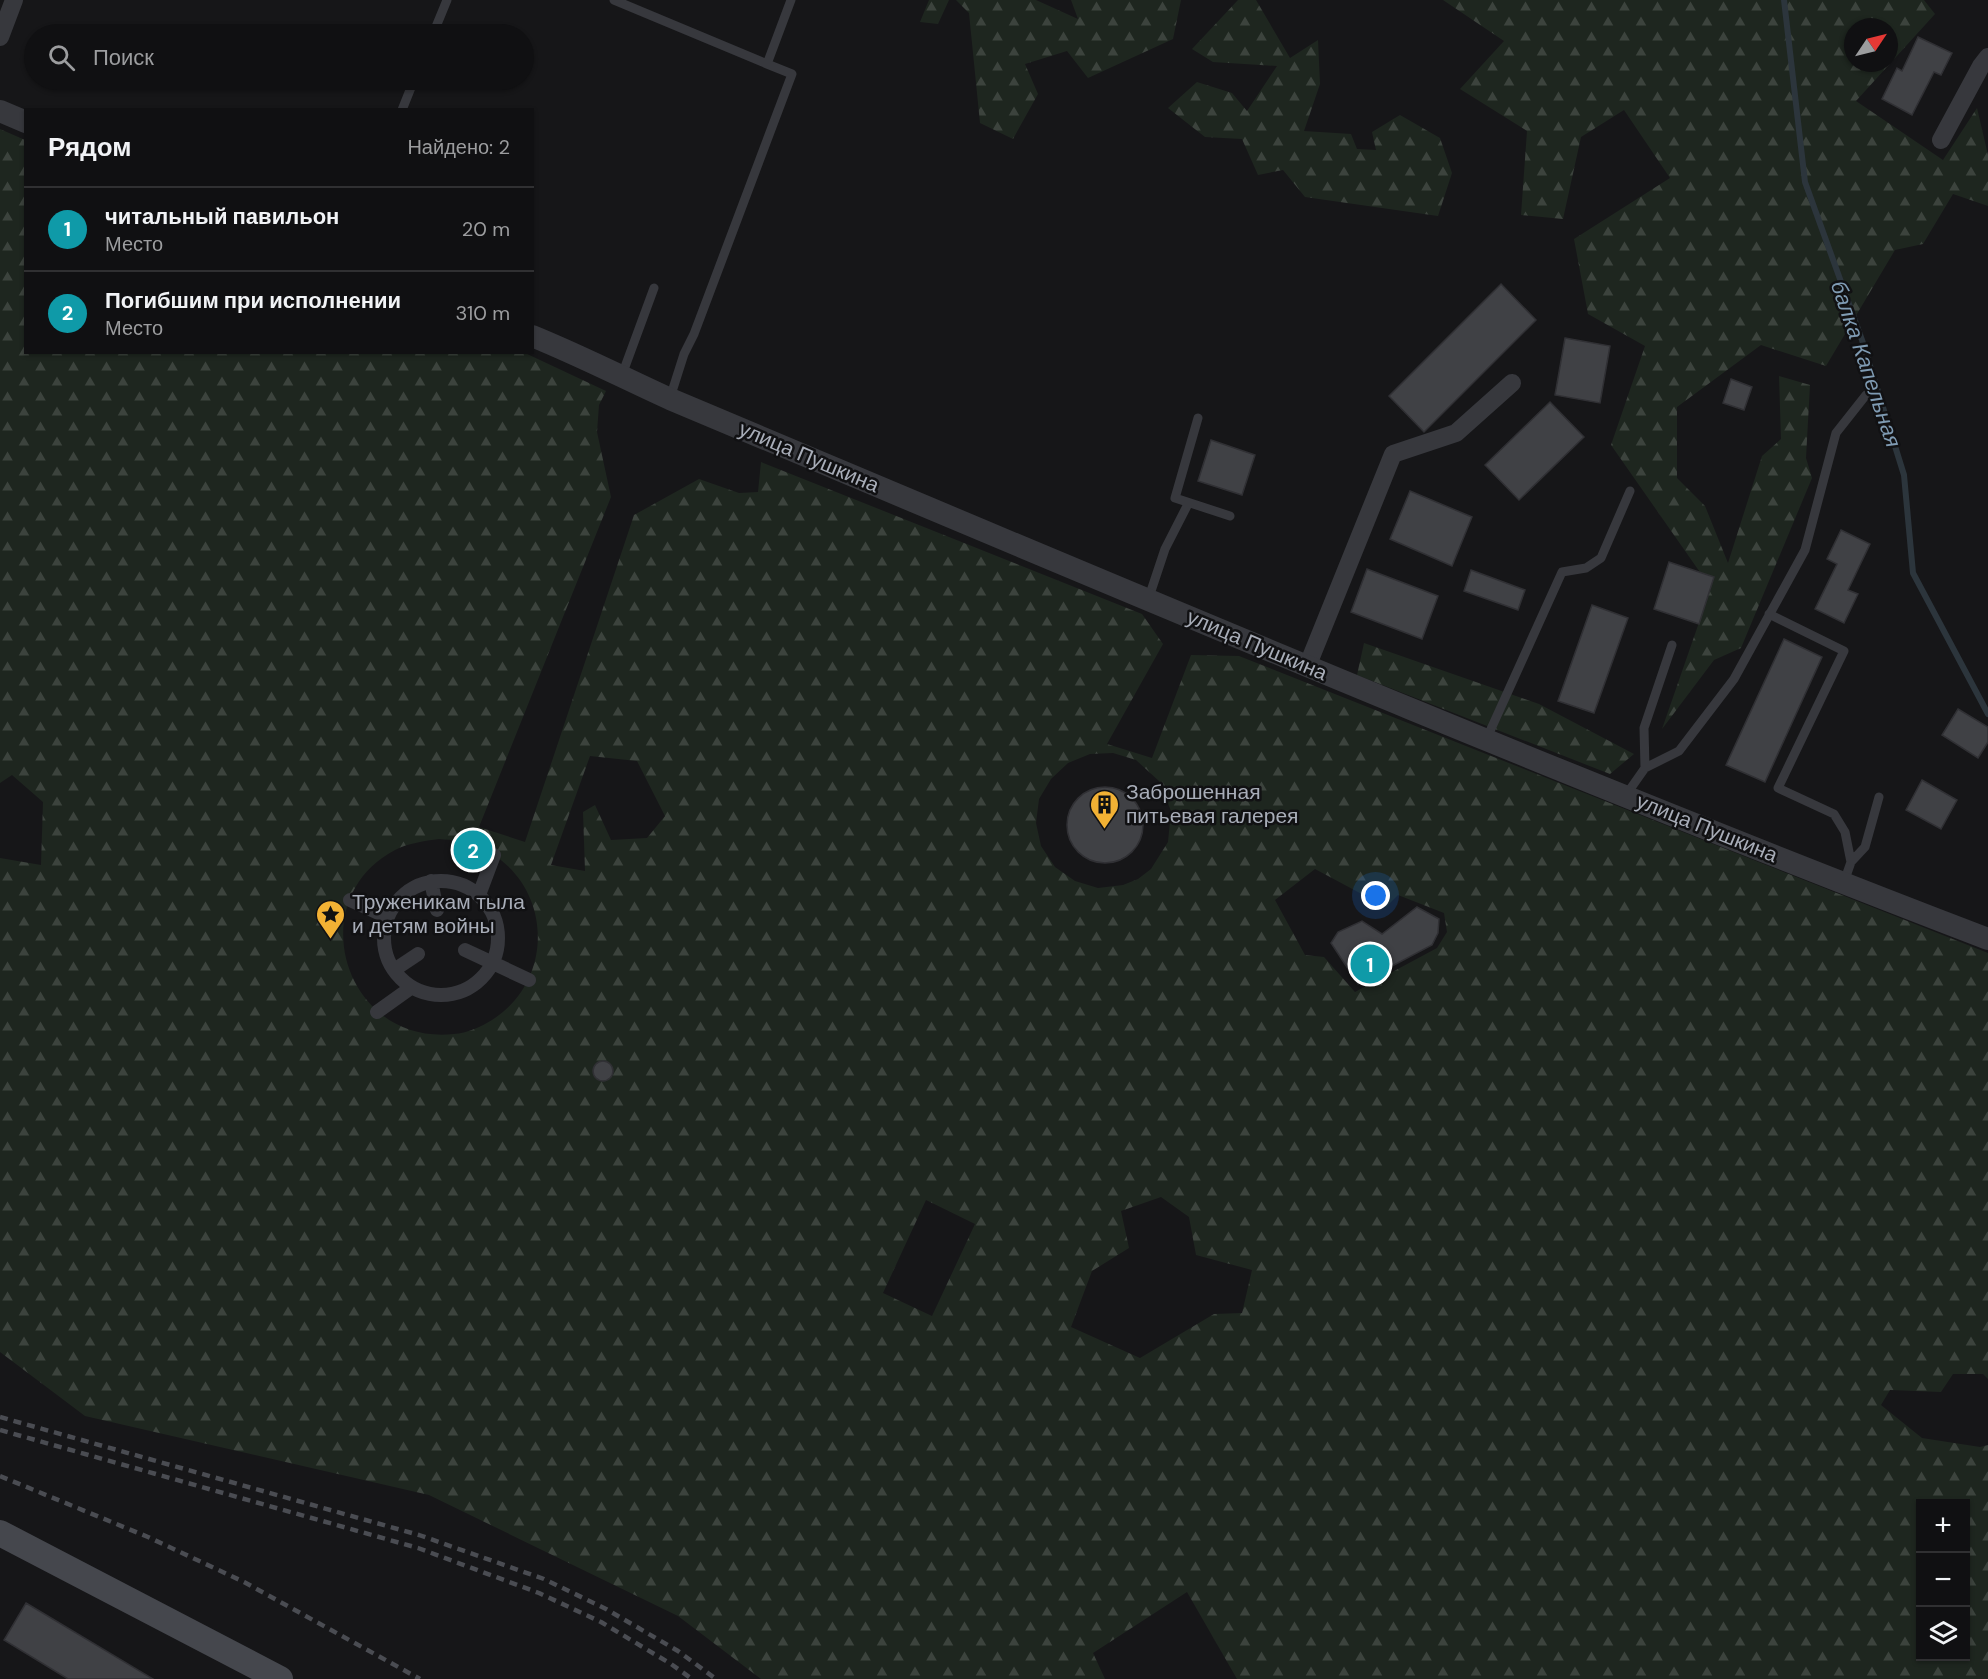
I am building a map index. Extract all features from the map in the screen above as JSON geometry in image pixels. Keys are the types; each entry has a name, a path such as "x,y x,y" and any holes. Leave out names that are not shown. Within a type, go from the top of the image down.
{"main road":[{"path":"0,1533 280,1679"}],"street":[{"path":"0,37 15,0"},
{"path":"1941,140 1988,57"},
{"path":"0,111 24,121"},
{"name":"улица Пушкина","path":"534,337 586,358 670,399 1307,667 1626,795 1847,873 1988,939"},
{"path":"1307,667 1393,454 1456,433 1512,383"},
{"path":"479,895 494,855"},
{"path":"431,881 437,910"},
{"path":"431,881 459,883 479,895 488,905 498,928 496,952 492,964 471,986 457,993 442,995 426,993 412,987 394,970 387,958 384,930 387,917 394,904 417,886 431,881"},
{"path":"350,900 387,917"},
{"path":"465,950 530,980"},
{"path":"394,970 418,954"},
{"path":"377,1012 412,987"}],"lane":[{"path":"437,24 447,0"},
{"path":"614,0 792,74 694,334 684,354 670,399"},
{"path":"767,64 791,0"},
{"path":"403,108 410,90"},
{"path":"621,377 654,288"},
{"path":"1626,795 1645,768 1679,751 1734,679 1805,549 1836,433 1866,395"},
{"path":"1198,418 1175,498 1230,516"},
{"path":"1486,740 1562,572 1586,568 1601,558 1630,491"},
{"path":"1148,600 1165,549 1188,504"},
{"path":"1769,614 1844,651 1778,788 1834,814 1845,832 1847,873"},
{"path":"1645,768 1644,728 1672,645"},
{"path":"1847,873 1865,847 1879,797"}],"green space":[{"path":"929,0 949,0 938,24 920,22"},
{"path":"956,0 1036,0 1078,19 1071,0 1181,0 1173,39 1088,78 1067,51 1025,64 1038,94 1013,139 980,123 969,13"},
{"path":"1238,0 1256,0 1290,58 1318,40 1320,84 1304,131 1351,134 1357,149 1376,150 1372,132 1400,115 1440,138 1452,173 1438,216 1305,197 1283,170 1258,175 1242,139 1205,137 1168,108 1197,82 1232,93 1247,111 1277,66 1213,62 1192,49"},
{"path":"1443,0 1924,0 1935,14 1898,55 1898,18 1844,18 1844,72 1882,72 1856,101 1943,160 1977,108 1988,155 1988,206 1953,194 1923,244 1895,250 1826,366 1761,345 1677,407 1677,478 1705,506 1728,563 1762,456 1781,439 1779,376 1810,385 1806,458 1812,478 1741,648 1714,660 1662,729 1711,588 1611,445 1645,346 1588,314 1574,239 1670,178 1624,110 1581,137 1563,219 1521,215 1527,131 1460,89 1504,41"},
{"path":"0,129 24,140 24,354 527,354 606,391 599,405 597,432 611,497 479,827 525,842 634,515 699,479 739,493 758,492 761,462 1142,614 1163,644 1107,744 1152,758 1191,655 1239,656 1988,953 1988,1379 1983,1374 1953,1374 1941,1392 1890,1390 1881,1405 1922,1438 1980,1447 1988,1445 1988,1679 1237,1679 1187,1592 1093,1653 1105,1679 761,1679 678,1616 429,1495 85,1416 0,1352 0,858 41,865 43,802 12,775 0,783","holes":["1113,753 1136,760 1159,781 1171,811 1168,842 1151,869 1138,879 1123,885 1098,888 1075,881 1055,867 1041,846 1036,823 1039,799 1051,779 1068,763 1090,754","590,756 637,761 665,816 647,838 611,840 595,805 583,812 585,871 551,865","439,839 454,840 479,847 503,862 521,882 533,905 538,930 536,955 528,980 513,1002 488,1023 454,1034 416,1032 385,1017 362,994 348,965 343,933 349,902 366,873 395,850 411,844","1315,869 1386,907 1398,895 1444,913 1447,932 1437,948 1355,992 1324,957 1305,955 1275,900","1161,1197 1189,1217 1196,1255 1252,1270 1242,1313 1214,1314 1140,1358 1071,1327 1092,1271 1129,1248 1121,1211","926,1200 975,1224 932,1316 883,1293"]},
{"path":"1364,643 1539,704 1634,754 1610,774 1357,675"}],"building":[{"path":"1918,37 1952,53 1941,75 1934,72 1912,115 1882,99 1895,72 1898,72 1898,69 1902,71"},
{"path":"1501,284 1536,320 1424,432 1389,396"},
{"path":"1565,338 1610,346 1600,403 1555,395"},
{"path":"1731,379 1752,387 1744,410 1723,403"},
{"path":"1550,402 1584,437 1519,500 1485,465"},
{"path":"1211,440 1255,455 1242,495 1198,481"},
{"path":"1410,491 1472,517 1452,566 1390,539"},
{"path":"1841,530 1870,544 1848,590 1858,594 1844,623 1815,609 1837,564 1827,559"},
{"path":"1669,562 1714,577 1699,624 1654,609"},
{"path":"1367,569 1438,596 1422,639 1351,612"},
{"path":"1471,570 1525,590 1518,610 1464,591"},
{"path":"1592,605 1628,618 1594,713 1558,701"},
{"path":"1784,639 1822,657 1765,782 1726,765"},
{"path":"1958,709 1988,727 1988,742 1978,758 1942,735"},
{"path":"1922,780 1957,800 1941,829 1906,810"},
{"name":"Заброшенная питьевая галерея","path":"1098,787 1112,787 1126,793 1137,804 1143,818 1140,840 1132,852 1112,863 1098,863 1084,857 1073,846 1067,832 1067,818 1073,804 1084,793"},
{"path":"1417,907 1439,919 1438,933 1432,945 1358,984 1331,943 1338,932 1362,921 1382,934"},
{"path":"603,1061 610,1064 613,1071 610,1078 603,1081 596,1078 593,1071 596,1064"},
{"path":"26,1603 153,1679 68,1679 4,1640"}],"waterway":[{"name":"балка Капельная","path":"1784,0 1805,182 1862,340 1904,475 1913,573 1988,714"}],"railway":[{"path":"0,1417 419,1535 544,1579 606,1609 678,1651 716,1679"},
{"path":"0,1430 418,1548 539,1593 601,1622 692,1679"},
{"path":"0,1476 148,1537 244,1582 420,1679"}],"place":[{"name":"Заброшенная питьевая галерея","path":"1105,830"},
{"name":"Погибшим при исполнении","path":"473,850"},
{"name":"Труженикам тыла и детям войны","path":"331,940"},
{"name":"читальный павильон","path":"1370,964"}]}
